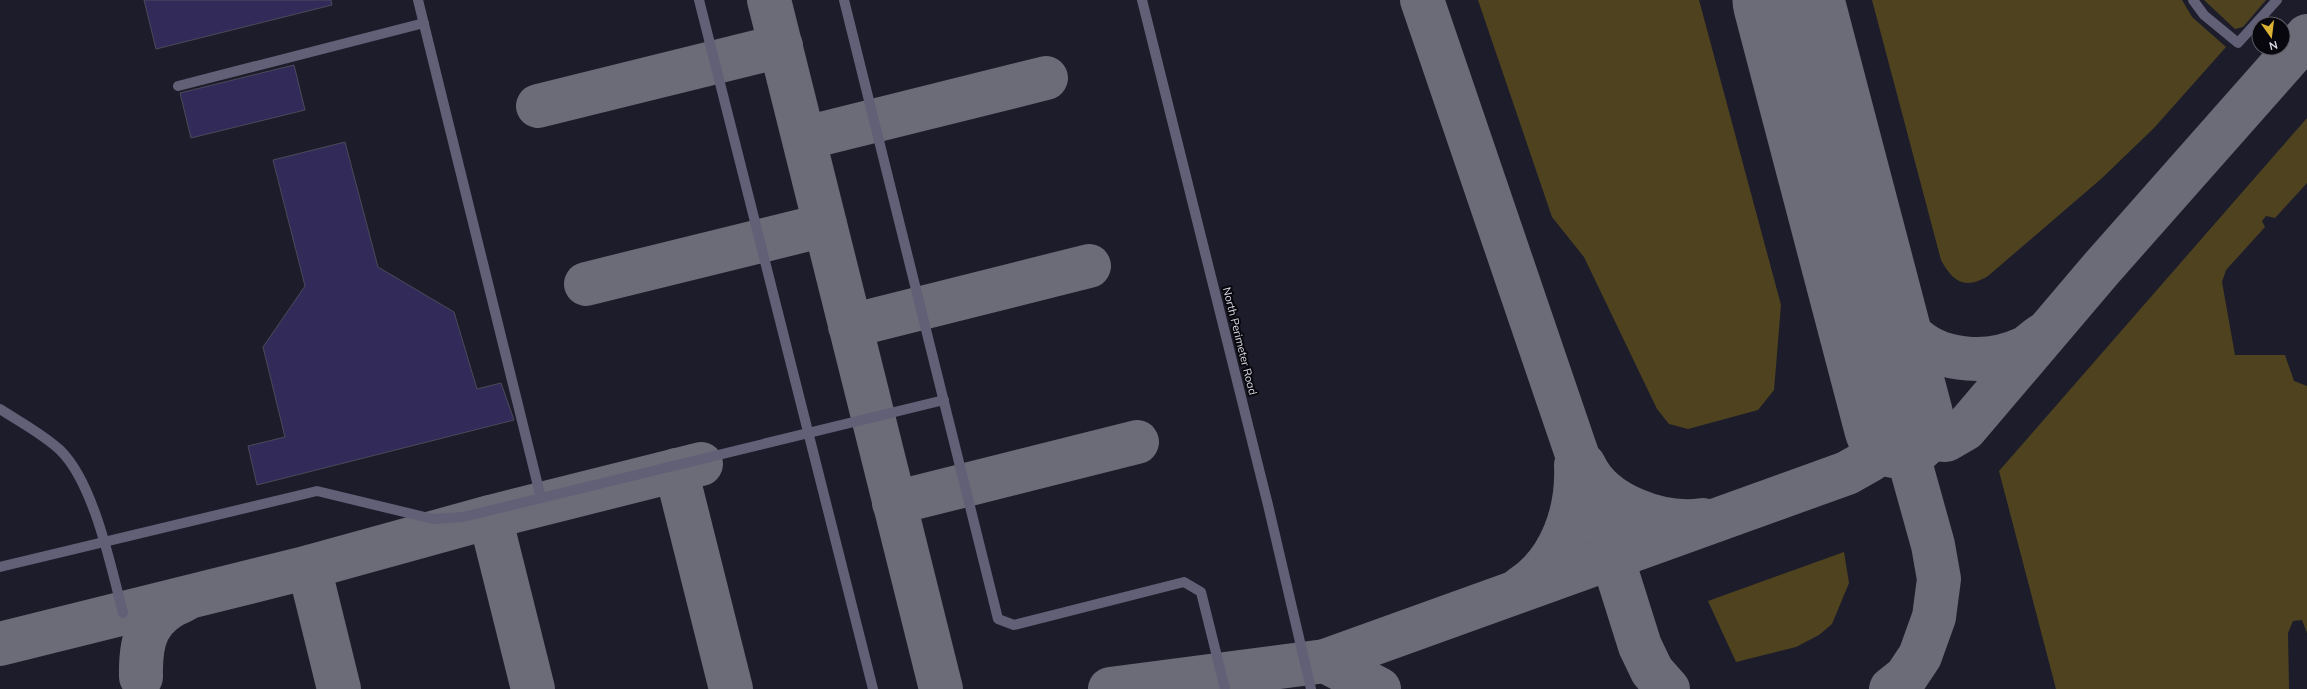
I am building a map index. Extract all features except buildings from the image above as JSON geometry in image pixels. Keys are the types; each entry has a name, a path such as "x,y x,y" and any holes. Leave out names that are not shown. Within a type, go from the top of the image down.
{"street":[{"path":"418,0 541,498"},
{"path":"699,0 873,689"},
{"path":"844,0 998,619 1014,625 1184,582 1201,592 1225,689"},
{"name":"North Perimeter Road","path":"1142,0 1268,505 1311,689"},
{"path":"2193,0 2204,15 2238,43 2277,0"},
{"path":"178,86 424,23"},
{"path":"0,567 103,541 317,491 433,519 463,517 944,400"},
{"path":"0,409 60,450 83,480 103,541 123,613"}],"shaded area":[{"path":"1478,0 1699,0 1781,305 1774,390 1758,410 1688,429 1669,424 1657,409 1584,257 1552,217"},
{"path":"1872,0 2182,0 2192,17 2226,47 2154,128 2101,179 1988,276 1980,280 1966,283 1960,282 1950,274 1941,260"},
{"path":"2204,0 2266,0 2243,27 2235,29"},
{"path":"2307,118 2307,183 2275,218 2266,216 2262,221 2265,227 2226,270 2222,282 2235,355 2285,355 2294,381 2307,386 2307,633 2302,620 2293,621 2288,633 2289,689 2056,689 1999,471"},
{"path":"1844,552 1849,583 1832,624 1819,635 1796,647 1736,662 1708,601"}],"taxiway":[{"path":"769,0 941,689"},
{"path":"1422,0 1612,557 1640,646 1652,671 1668,689"},
{"path":"1899,423 1912,428 1922,438 1946,440 1965,429 2101,269 2307,36"},
{"path":"538,106 781,46"},
{"path":"805,138 1046,78"},
{"path":"586,284 825,225"},
{"path":"850,326 1089,266"},
{"path":"1860,274 1886,308 1908,332 1927,347 1940,353 1968,359 1997,357 2023,349 2041,336"},
{"path":"1110,689 1325,661 1847,473 1870,460 1888,444 1899,423"},
{"path":"1891,689 1906,677 1920,656 1934,617 1939,579 1933,545 1899,423"},
{"path":"894,503 1137,442"},
{"path":"0,644 309,567 490,517 701,464"},
{"path":"1521,588 1535,577 1547,564 1557,550 1565,534 1574,500 1576,465"},
{"path":"1584,465 1593,479 1604,491 1618,502 1634,510 1669,520 1703,520"},
{"path":"676,470 731,689"},
{"path":"490,517 533,689"},
{"path":"309,567 339,689"},
{"path":"141,677 142,651 148,630 162,613 171,606 184,600"},
{"path":"1325,661 1379,689"}],"runway":[{"path":"1788,0 1899,423"}]}
